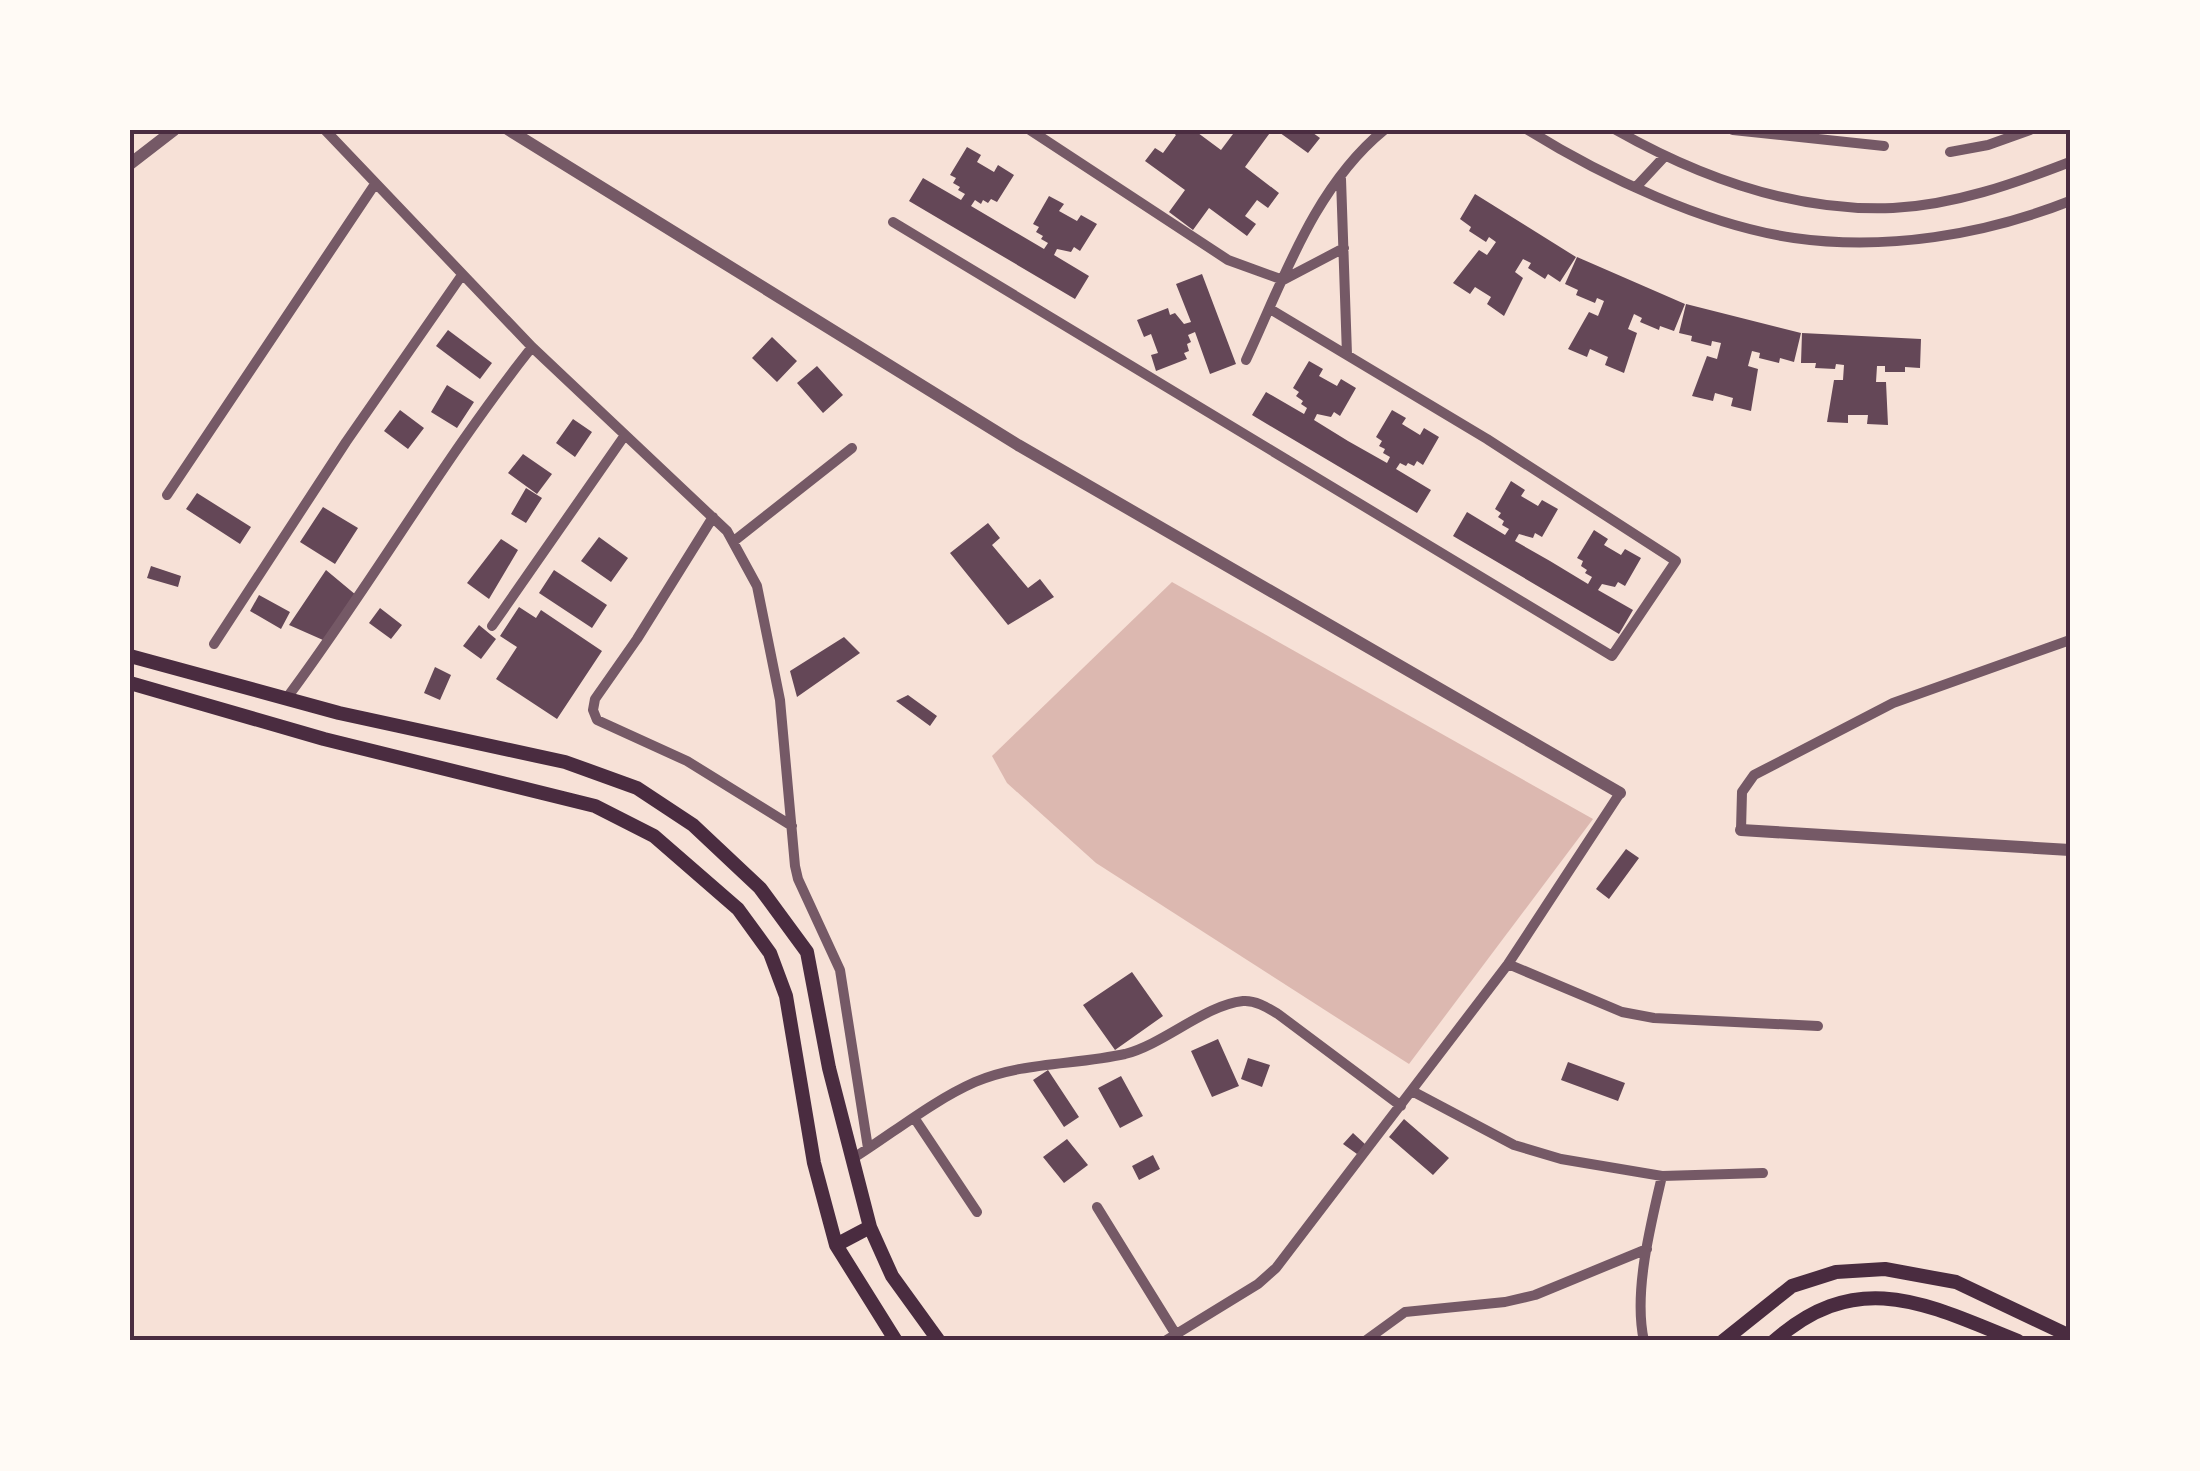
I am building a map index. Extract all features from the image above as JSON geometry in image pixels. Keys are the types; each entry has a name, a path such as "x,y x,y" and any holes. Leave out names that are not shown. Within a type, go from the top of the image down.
{"main road":[{"path":"130,656 286,699 565,762 637,788 693,825 760,888 807,952 829,1068 870,1227 892,1276 938,1341"},
{"path":"130,683 324,739 595,806 654,836 738,909 770,953 786,996 814,1163 836,1245 896,1341"},
{"path":"836,1245 870,1227"},
{"path":"1723,1341 1792,1286 1836,1272 1885,1268 1956,1282 2070,1336"},
{"path":"1774,1341 1798,1320 1857,1298 1906,1298 2018,1341"}],"street":[{"path":"130,164 174,130"},
{"path":"325,130 532,347 734,541 756,586 770,649 780,700 798,879 830,944 845,989 868,1148"},
{"path":"509,130 1018,445 1620,794 1508,964 1276,1268 1258,1284 1165,1341"},
{"path":"1030,130 1228,260 1284,280 1344,248"},
{"path":"1246,360 1312,219 1341,178 1384,130"},
{"path":"1528,130 1637,186 1715,218 1794,238 1876,242 1944,236 2028,218 2070,201"},
{"path":"1616,130 1664,157 1730,183 1817,204 1892,208 1955,199 2013,184 2070,162"},
{"path":"1733,130 1884,146"},
{"path":"1950,152 1988,145 2030,130"},
{"path":"1637,186 1664,157"},
{"path":"1341,178 1346,355"},
{"path":"167,495 374,184"},
{"path":"893,222 1612,656 1676,561 1487,439 1270,309"},
{"path":"214,644 462,274"},
{"path":"286,699 334,634 485,406 532,347"},
{"path":"492,626 626,435"},
{"path":"734,541 852,448"},
{"path":"713,517 595,699 593,710 597,720 688,762 792,826"},
{"path":"2070,640 1893,703 1754,774 1742,792 1741,830 2070,850"},
{"path":"1508,964 1622,1012 1654,1018 1818,1026"},
{"path":"852,1159 977,1082 1008,1071 1126,1053 1244,1001 1262,1004 1278,1014 1400,1106"},
{"path":"1412,1091 1514,1144 1561,1159 1662,1176 1763,1173"},
{"path":"915,1119 977,1212"},
{"path":"1644,1341 1641,1317 1647,1249 1662,1176"},
{"path":"1098,1207 1175,1333"},
{"path":"1365,1341 1405,1312 1505,1302 1535,1295 1647,1249"}],"shaded area":[{"path":"1172,582 1593,819 1409,1064 1096,863 1007,783 992,756"}],"building":[{"path":"1170,130 1194,130 1221,150 1236,130 1272,130 1245,167 1279,193 1268,208 1257,200 1245,216 1256,224 1247,236 1209,208 1193,230 1169,212 1185,190 1145,161 1155,148 1163,153 1176,135"},
{"path":"1276,130 1309,130 1320,138 1308,153"},
{"path":"967,147 981,155 977,162 994,172 998,165 1014,175 997,202 983,200 981,204 975,200 971,206 1044,249 1048,243 1041,239 1043,236 1036,232 1039,227 1033,224 1049,196 1064,204 1059,211 1077,221 1081,215 1097,224 1080,251 1074,247 1071,252 1057,249 1054,255 1089,276 1075,299 909,201 923,178 961,200 965,194 958,190 960,187 953,183 956,178 950,175"},
{"path":"1475,194 1576,257 1560,282 1548,274 1545,279 1528,268 1531,263 1523,259 1515,272 1523,278 1504,316 1487,304 1491,297 1475,287 1470,294 1453,283 1479,250 1487,255 1496,242 1489,237 1486,242 1469,231 1471,227 1460,219"},
{"path":"1577,257 1685,304 1674,331 1640,322 1642,318 1634,314 1628,329 1637,333 1624,373 1605,365 1608,357 1590,349 1587,357 1568,349 1589,312 1598,316 1604,301 1597,298 1595,303 1576,295 1578,290 1565,284"},
{"path":"1202,274 1236,364 1210,374 1195,332 1188,335 1191,342 1187,344 1189,351 1184,353 1187,359 1156,371 1151,355 1158,353 1151,334 1144,337 1137,320 1168,308 1170,315 1175,313 1184,324 1191,322 1176,284"},
{"path":"1686,304 1801,333 1794,362 1759,358 1760,353 1752,351 1748,366 1758,369 1751,411 1731,406 1733,398 1715,393 1713,401 1692,396 1707,356 1717,359 1721,343 1712,341 1711,346 1679,333"},
{"path":"448,330 492,363 480,379 436,346"},
{"path":"1802,333 1921,339 1920,368 1885,372 1885,366 1877,366 1876,382 1886,382 1888,425 1867,424 1868,415 1848,415 1848,423 1827,422 1834,380 1843,380 1844,365 1836,364 1835,369 1801,363"},
{"path":"772,337 797,361 777,382 752,358"},
{"path":"1309,361 1323,369 1319,376 1337,386 1341,379 1356,388 1340,416 1334,412 1331,417 1317,414 1314,420 1348,441 1387,463 1390,457 1383,453 1385,449 1379,446 1382,441 1376,437 1392,410 1406,418 1402,424 1420,435 1424,428 1439,437 1423,465 1417,461 1414,466 1400,463 1396,469 1431,490 1417,513 1252,415 1266,392 1304,414 1307,408 1293,388"},
{"path":"817,366 843,395 823,413 797,383"},
{"path":"447,385 474,402 457,428 431,412"},
{"path":"400,410 424,428 408,449 384,431"},
{"path":"573,419 592,432 575,457 556,443"},
{"path":"523,454 552,474 537,494 508,473"},
{"path":"1511,481 1525,490 1521,496 1538,506 1542,500 1558,509 1542,537 1535,533 1533,538 1519,534 1515,541 1588,584 1592,577 1585,573 1583,561 1577,558 1594,530 1608,539 1604,545 1621,555 1625,549 1641,558 1625,586 1618,582 1615,587 1602,584 1598,590 1633,610 1619,634 1453,536 1467,512 1505,535 1509,529 1502,525 1504,521 1498,517 1501,513 1495,509"},
{"path":"526,488 542,498 526,523 511,514"},
{"path":"197,493 251,527 240,544 186,509"},
{"path":"323,507 358,528 335,564 300,542"},
{"path":"988,523 1000,538 992,545 1028,588 1040,579 1054,597 1008,625 950,553"},
{"path":"599,537 628,558 611,582 581,561"},
{"path":"501,539 518,550 489,599 467,583"},
{"path":"151,566 181,576 178,587 147,578"},
{"path":"326,570 356,595 323,640 289,625"},
{"path":"554,570 607,605 592,628 539,593"},
{"path":"259,595 290,612 281,629 250,611"},
{"path":"519,607 536,618 541,610 602,651 557,719 496,679 517,647 500,636"},
{"path":"380,608 402,625 391,639 369,623"},
{"path":"479,625 496,639 481,659 463,646"},
{"path":"844,637 860,653 797,697 790,671"},
{"path":"435,667 451,675 440,700 424,693"},
{"path":"908,695 937,716 930,726 896,701"},
{"path":"1626,849 1639,858 1609,899 1596,889"},
{"path":"1132,972 1163,1016 1115,1050 1083,1005"},
{"path":"1218,1039 1239,1086 1212,1097 1191,1051"},
{"path":"1248,1058 1270,1065 1262,1087 1241,1079"},
{"path":"1568,1062 1625,1083 1618,1101 1561,1080"},
{"path":"1048,1070 1079,1117 1064,1127 1033,1080"},
{"path":"1121,1076 1143,1116 1120,1128 1098,1088"},
{"path":"1404,1119 1449,1158 1433,1175 1389,1137"},
{"path":"1353,1133 1366,1145 1357,1154 1343,1144"},
{"path":"1067,1139 1088,1165 1064,1183 1043,1157"},
{"path":"1153,1155 1160,1169 1139,1180 1132,1166"}]}
